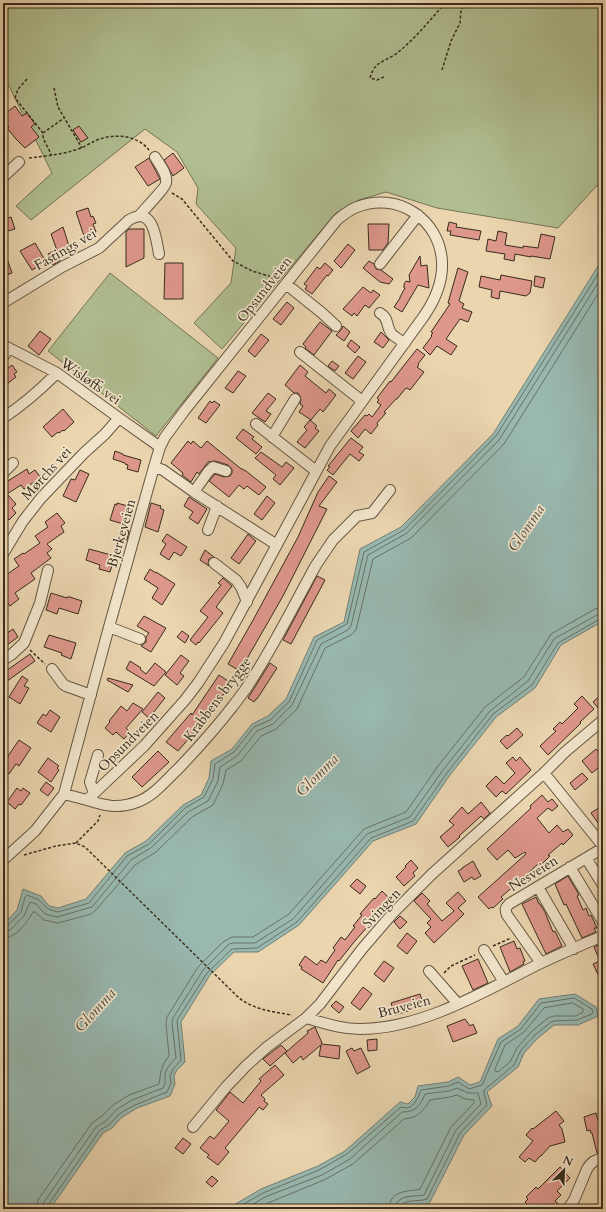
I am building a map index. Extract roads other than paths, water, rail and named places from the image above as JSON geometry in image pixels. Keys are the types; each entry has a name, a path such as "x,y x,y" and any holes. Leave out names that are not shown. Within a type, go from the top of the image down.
{"street":[{"name":"Fastings vei","path":"3,303 62,267 99,248 130,220 139,216 164,188 166,182 165,175 155,157"},
{"path":"3,176 19,162"},
{"name":"Opsundveien","path":"91,797 144,746 185,700 211,663 247,602 330,446 434,302 438,292 442,270 442,256 436,238 427,222 405,207 387,203 362,205 349,210 337,220 185,410 165,437 160,447"},
{"path":"380,264 418,215"},
{"path":"139,216 150,220 156,236 159,254"},
{"path":"286,284 336,326"},
{"path":"380,313 386,318 391,332 405,343"},
{"path":"3,357 6,346"},
{"name":"Wisløffs vei","path":"6,346 58,373 160,447"},
{"path":"300,352 362,402"},
{"path":"3,418 39,391 58,373"},
{"path":"272,437 295,399"},
{"name":"Mørchs vei","path":"3,554 23,521 41,498 119,418"},
{"path":"256,424 316,471"},
{"name":"Bjerkeveien","path":"64,794 160,447"},
{"path":"3,473 13,463"},
{"path":"154,466 163,470 194,492 277,545"},
{"path":"194,492 213,466 226,472"},
{"name":"Krabbens brygge","path":"91,797 104,805 116,807 127,806 139,802 156,791 198,748 248,686 316,565 333,540 357,516 372,513 390,490"},
{"path":"208,530 217,506"},
{"path":"214,563 236,580 241,587 247,602"},
{"path":"3,660 24,643 40,603 48,570"},
{"path":"109,627 140,639"},
{"path":"52,669 63,684 91,695"},
{"name":"Svingen","path":"193,1127 226,1087 246,1066 267,1047 306,1018 320,1004 372,937 393,913 432,874 544,773 565,752 603,720"},
{"path":"3,860 35,831 64,794 91,797 90,782 98,755"},
{"path":"544,773 603,847"},
{"name":"Nesveien","path":"541,963 507,915 505,910 506,907 603,847"},
{"path":"586,858 603,885"},
{"path":"570,867 603,922"},
{"path":"538,887 574,948"},
{"name":"Bruveien","path":"306,1018 326,1024 364,1029 412,1022 458,1004 541,963 603,936"},
{"path":"484,950 504,982"},
{"path":"429,971 458,1004"},
{"path":"568,1209 574,1200 587,1169 593,1162 603,1158"}],"water":[{"name":"Glomma","path":"603,258 603,621 561,645 535,688 496,717 450,775 416,824 373,841 299,925 258,952 234,952 210,975 181,1022 185,1062 177,1070 174,1076 175,1084 170,1096 137,1108 121,1118 112,1128 103,1133 50,1209 3,1209 3,925 17,910 23,889 41,896 49,906 58,908 86,899 125,853 146,841 183,805 201,795 209,778 211,761 232,749 252,724 268,716 286,699 314,637 344,622 360,549 401,527 493,434"},
{"path":"575,994 596,1007 598,1016 578,1025 554,1025 538,1038 524,1053 518,1067 487,1092 492,1106 464,1135 429,1204 412,1205 398,1209 227,1209 261,1189 318,1166 345,1151 400,1102 408,1104 415,1097 418,1086 448,1082 458,1077 470,1085 480,1082 498,1039 518,1026 539,999"}]}
